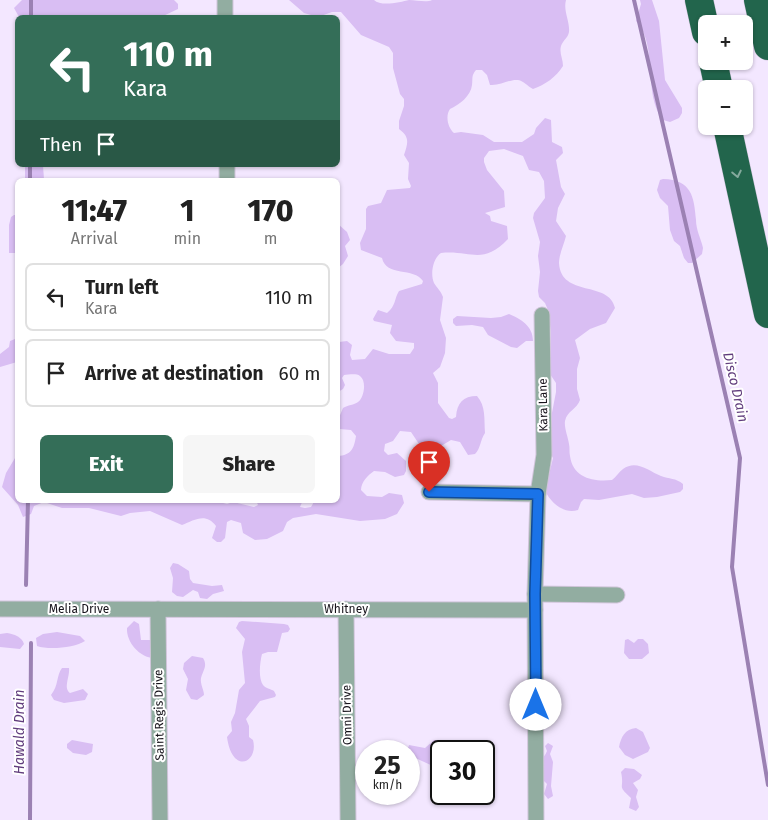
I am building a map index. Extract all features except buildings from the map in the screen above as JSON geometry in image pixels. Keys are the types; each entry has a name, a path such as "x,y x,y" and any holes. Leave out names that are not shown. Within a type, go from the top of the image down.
{"highway":[{"path":"699,0 702,15"},
{"path":"758,0 768,46"},
{"path":"729,135 768,314"}],"street":[{"path":"224,0 225,15"},
{"name":"Kara Lane","path":"536,820 535,594 538,494 544,456 542,316"},
{"path":"429,492 538,494"},
{"path":"535,594 617,595"},
{"name":"Melia Drive","path":"0,609 158,609"},
{"name":"Whitney","path":"158,609 535,610"},
{"name":"Saint Regis Drive","path":"158,609 160,820"},
{"name":"Omni Drive","path":"346,609 348,820"}],"shaded area":[{"path":"22,0 174,0 178,4 178,9 165,15 18,15 14,8"},
{"path":"289,0 374,0 386,4 409,0 566,0 565,8 569,32 561,46 563,66 557,74 546,83 533,89 518,80 490,85 487,75 482,70 476,70 467,96 448,112 448,122 454,133 483,135 494,142 522,142 534,134 536,128 545,118 551,120 552,142 562,147 563,153 556,160 561,187 565,194 558,208 556,221 566,236 559,260 562,274 568,281 576,285 604,294 611,299 615,308 606,323 590,329 575,340 580,358 577,369 577,389 580,400 565,421 572,463 580,474 598,480 612,480 628,466 638,466 680,482 683,484 683,489 680,492 644,498 632,494 599,500 584,499 578,510 568,511 559,507 545,491 553,458 550,452 550,423 556,383 548,371 551,332 548,310 545,303 539,297 538,291 540,242 533,218 534,213 545,198 544,181 539,172 529,170 523,156 504,149 489,151 484,158 484,162 487,170 504,191 505,207 485,213 490,216 491,221 507,226 508,239 499,247 484,255 441,253 434,262 432,271 434,283 443,297 440,320 446,338 445,353 440,367 433,373 438,383 438,403 449,418 452,419 456,417 459,404 464,399 477,396 480,400 483,408 485,433 475,454 468,455 460,442 451,440 436,449 423,450 411,432 400,431 393,441 385,444 384,451 388,455 397,453 406,461 404,475 395,477 385,472 374,471 365,479 361,490 367,496 382,497 389,493 402,495 404,503 397,514 385,519 360,521 316,514 293,518 287,522 283,531 267,539 255,540 243,533 241,523 231,520 227,522 225,538 221,542 217,542 212,538 216,526 204,518 182,525 150,511 121,516 89,508 62,508 47,503 237,503 254,507 258,505 257,503 302,503 300,507 305,508 311,507 313,503 340,503 340,456 349,453 356,436 351,430 340,429 340,415 343,408 360,400 364,385 362,378 358,375 344,375 342,378 345,385 340,391 340,342 347,341 352,345 350,355 352,360 365,359 373,349 389,354 410,354 414,348 414,343 396,341 390,333 392,325 374,321 373,319 378,310 387,313 390,310 399,291 422,284 423,281 413,274 389,268 382,258 361,250 360,243 366,229 366,209 368,206 381,203 387,190 410,188 411,186 408,179 409,163 404,155 407,140 399,129 404,99 400,94 393,68 393,53 389,47 361,35 341,12 332,12 324,15 304,13"},
{"path":"640,0 652,0 659,21 665,80 682,108 679,118 670,122 663,120 653,97 647,43 643,31 636,21 641,4"},
{"path":"25,167 43,167 44,178 25,178"},
{"path":"660,180 680,183 690,191 703,248 702,254 692,263 688,263 684,258 680,246 674,241 670,230 668,206 660,198 657,190"},
{"path":"15,215 15,253 9,253 9,225 11,217"},
{"path":"340,226 347,232 350,240 345,246 348,256 340,266"},
{"path":"509,314 518,318 529,327 533,341 526,341 517,348 511,347 488,335 483,327 472,325 456,326 453,323 453,319 457,316 491,318"},
{"path":"15,339 15,363 0,367 0,354 9,347 10,341"},
{"path":"15,458 15,502 2,487 6,473"},
{"path":"16,503 42,503 34,506 31,514 23,517"},
{"path":"173,563 189,571 190,579 193,583 212,586 222,585 224,591 213,594 207,599 200,598 198,592 193,590 183,597 177,596 172,592 173,578 170,568"},
{"path":"134,621 139,624 141,640 151,640 154,658 139,652 131,644 127,628"},
{"path":"239,622 284,624 288,625 290,629 288,632 282,633 277,652 262,654 261,682 265,687 274,691 276,695 275,697 260,701 246,719 249,726 249,737 253,740 254,748 249,759 239,761 234,757 230,749 227,737 232,731 231,722 235,713 239,690 245,683 242,652 245,639 236,628"},
{"path":"57,632 80,636 85,641 61,648 37,646 36,638 43,634"},
{"path":"7,633 21,639 24,644 20,649 0,647 0,634"},
{"path":"628,639 634,643 638,639 643,639 648,644 649,653 642,659 629,659 624,653 625,640"},
{"path":"192,656 203,658 205,663 201,680 204,695 197,700 191,699 186,690 188,679 183,669 184,663"},
{"path":"62,668 69,668 68,691 70,693 83,689 88,694 85,700 64,703 54,700 51,695"},
{"path":"636,728 643,732 650,748 648,752 633,759 625,755 619,747 624,734"},
{"path":"72,740 93,744 92,752 86,755 73,753 67,748 67,744"},
{"path":"548,743 553,746 550,754 553,762 551,786 553,796 548,799 544,794 547,784 543,780 543,758 547,751 545,746"},
{"path":"430,744 430,765 420,760 420,747 425,748"},
{"path":"625,768 634,769 642,775 640,779 633,783 638,790 636,797 639,807 636,811 629,808 631,798 622,788 621,772"}],"waterway":[{"name":"Hawald Drain","path":"31,0 31,15"},
{"name":"Disco Drain","path":"634,0 740,458 732,567 768,785"},
{"name":"Hawald Drain","path":"30,167 30,178"},
{"name":"Hawald Drain","path":"26,585 28,503"},
{"name":"Hawald Drain","path":"30,820 31,643"}],"route":[{"path":"429,492 538,494 535,594 536,705"}]}
